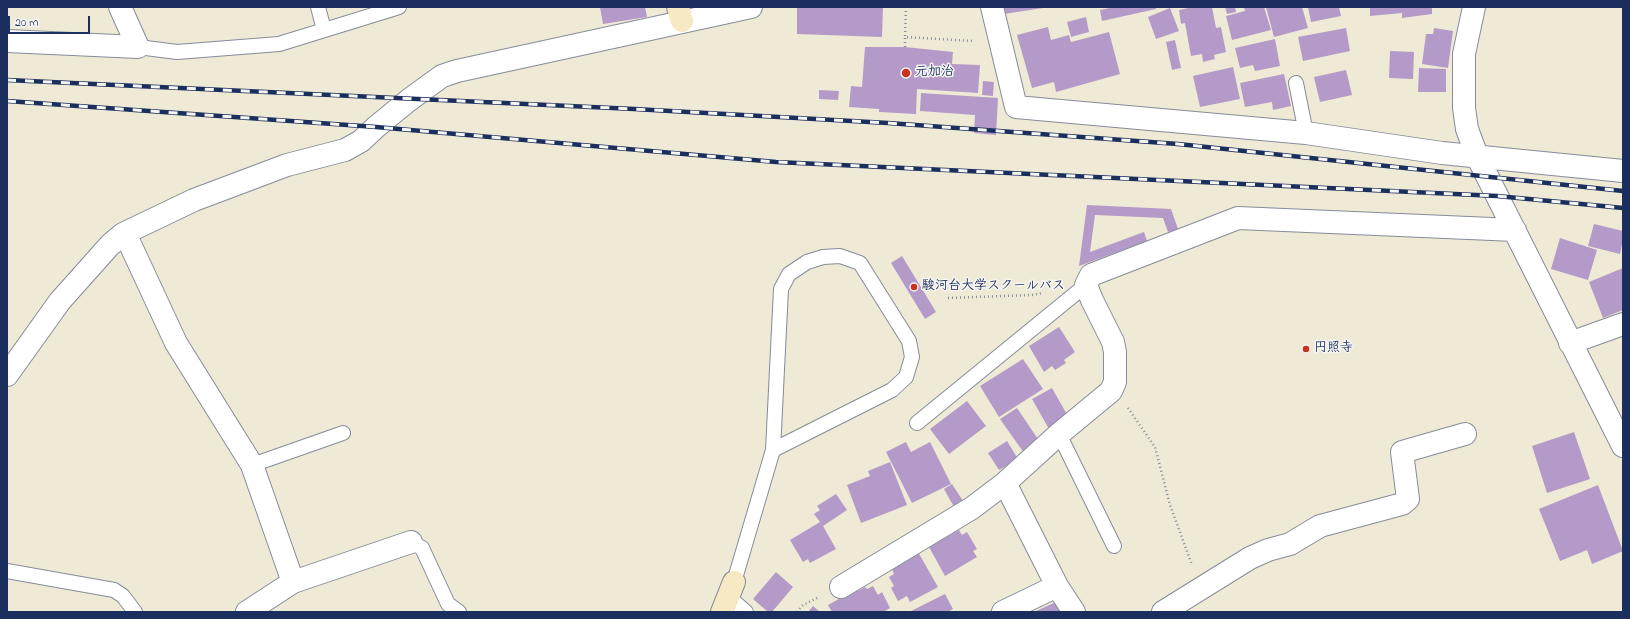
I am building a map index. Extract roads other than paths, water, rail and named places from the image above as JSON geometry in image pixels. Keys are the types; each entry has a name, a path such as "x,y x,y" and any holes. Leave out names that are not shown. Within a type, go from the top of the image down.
{"street":[{"path":"7,41 138,47 120,7"},
{"path":"8,372 60,301 110,245 123,234 194,200 287,165 345,150 361,141 409,100 442,76 680,14 751,7"},
{"path":"992,7 1016,107 1306,133 1442,153 1623,171"},
{"path":"1474,7 1464,54 1464,85 1467,129 1477,156 1623,446"},
{"path":"841,586 972,508 1005,483 1059,434 1111,391 1115,382 1115,352 1113,342 1086,285 1091,275 1238,218 1515,230"},
{"path":"123,234 130,244 176,343 252,465 293,582"},
{"path":"1570,342 1623,324"},
{"path":"1163,612 1250,558 1268,550 1290,544 1320,526 1402,504 1408,499 1402,452 1466,434"},
{"path":"1005,483 1057,586 1074,612"},
{"path":"247,612 293,582 411,542"},
{"path":"1003,612 1057,586"}],"lane":[{"path":"318,7 324,30"},
{"path":"138,47 177,52 279,44 399,7"},
{"path":"1296,83 1306,133"},
{"path":"746,612 729,597 773,450 781,289 789,274 807,262 823,257 840,256 860,263 909,341 912,357 906,377 892,390 773,450"},
{"path":"917,423 1086,285"},
{"path":"252,465 342,433"},
{"path":"1059,434 1114,546"},
{"path":"411,542 422,548 448,604 459,612"},
{"path":"7,571 114,590 123,596 134,612"}],"railway":[{"path":"7,80 634,109 888,123 1178,144 1623,191"},
{"path":"7,101 376,127 776,162 1497,196 1623,208"}],"place":[{"name":"元加治","path":"906,73"},
{"name":"駿河台大学スクールバス","path":"914,287"},
{"name":"円照寺","path":"1306,349"}]}
